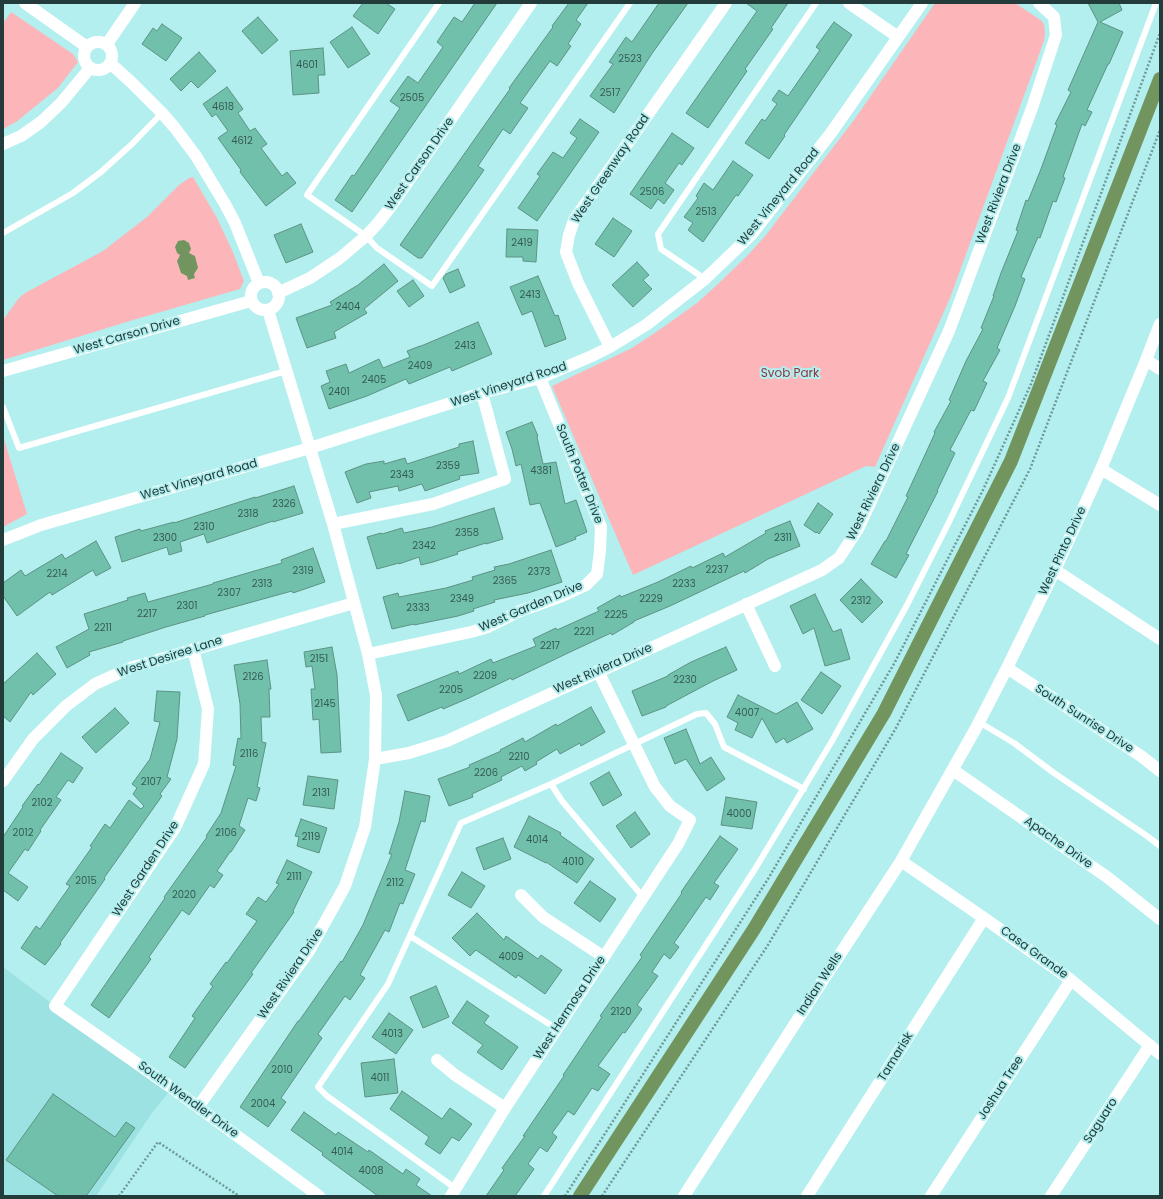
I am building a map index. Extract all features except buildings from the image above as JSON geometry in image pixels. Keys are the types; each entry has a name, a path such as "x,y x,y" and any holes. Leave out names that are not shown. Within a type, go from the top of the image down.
{"street":[{"path":"26,3 87,47"},
{"path":"107,44 135,3"},
{"name":"West Carson Drive","path":"278,293 310,278 328,267 366,236 389,209 531,3"},
{"name":"West Greenway Road","path":"610,347 578,283 566,252 569,235 574,220 726,3"},
{"path":"849,3 898,38"},
{"name":"West Vineyard Road","path":"3,540 41,525 310,448 482,393 540,378 610,347 646,325 705,280 751,235 831,133 922,3"},
{"name":"West Riviera Drive","path":"375,758 409,754 447,741 822,570 839,558 858,529 949,331 1032,108 1056,35 1054,17 1039,3"},
{"path":"94,42 103,42 107,44 112,55 110,64 105,69 101,70 94,70 90,68 84,58 87,47 94,42"},
{"path":"110,64 131,82 162,113 196,156 235,223 259,283"},
{"path":"3,144 20,136 41,122 62,103 90,68"},
{"path":"264,282 273,285 278,293 279,296 277,304 268,310 257,308 251,301 250,297 254,287 259,283 264,282"},
{"name":"West Carson Drive","path":"3,371 251,301"},
{"name":"West Riviera Drive","path":"198,1107 309,950 345,886 365,827 375,758 376,695 368,654 333,524 268,310"},
{"name":"West Pinto Drive","path":"953,770 1008,668 1055,570 1101,469 1160,324"},
{"path":"1146,360 1160,369"},
{"name":"South Potter Drive","path":"540,378 601,527 597,574"},
{"path":"333,524 433,504 505,479 482,393"},
{"path":"1101,469 1160,505"},
{"path":"1055,570 1160,639"},
{"name":"West Garden Drive","path":"368,654 488,627 520,611 562,596 586,585 597,574"},
{"name":"West Desiree Lane","path":"3,781 33,739 66,706 95,684 130,668 354,603"},
{"path":"746,604 775,666"},
{"name":"West Garden Drive","path":"55,1006 175,828 204,764 208,709 193,649"},
{"name":"South Sunrise Drive","path":"1008,668 1141,756 1160,771"},
{"path":"598,671 634,744"},
{"name":"West Hermosa Drive","path":"453,1192 505,1108 678,844 690,820 670,806 656,787 634,744"},
{"name":"Indian Wells","path":"684,1196 901,861 953,770"},
{"name":"Apache Drive","path":"953,770 1107,877 1160,920"},
{"name":"Casa Grande","path":"901,861 1071,980 1160,1054"},
{"path":"521,896 543,916 604,957"},
{"name":"Tamarisk","path":"807,1196 984,918"},
{"name":"Joshua Tree","path":"930,1196 1071,980"},
{"name":"South Wendler Drive","path":"55,1006 198,1107 319,1196"},
{"name":"Saguaro","path":"1051,1196 1150,1045"},
{"path":"437,1060 455,1075 505,1108"}],"lane":[{"path":"439,3 307,195 366,236 377,248 432,286 630,3"},
{"path":"705,280 661,248 658,234 816,3"},
{"path":"544,1196 804,789 907,605 948,524 1008,398 1156,3"},
{"path":"3,233 73,192 101,172 132,144 162,113"},
{"path":"3,406 19,448 286,371"},
{"path":"453,1192 327,1096 318,1087 388,984 461,823 551,784 697,714 706,713 716,724 724,747 804,789"},
{"path":"979,722 1014,743 1054,773 1160,846"},
{"path":"551,784 562,801 643,897"},
{"path":"410,936 557,1029"}],"path":[{"path":"602,1196 768,945 900,721 1030,469 1160,130"},
{"path":"119,1196 158,1142 239,1196"}],"shaded area":[{"path":"184,240 189,243 191,249 189,253 195,256 198,268 194,274 195,278 188,280 187,276 181,273 177,261 180,255 177,253 175,247 178,241"},
{"path":"3,967 55,1006 172,1088 152,1113 96,1196 3,1196"}],"green space":[{"name":"Svob Park","path":"935,3 1015,3 1042,21 1045,33 1044,41 950,298 875,467 866,466 633,575 552,386 632,348 662,328 697,303 747,256 766,235 854,120"},
{"path":"11,12 73,54 78,62 58,88 16,122 3,129 3,23"},
{"path":"193,177 217,218 232,250 244,281 240,289 3,360 3,320 19,298 25,293 103,251 147,217 179,185"},
{"path":"3,436 27,514 3,527"}],"waterway":[{"path":"580,1196 754,929 884,713 1011,461 1160,79"}]}
